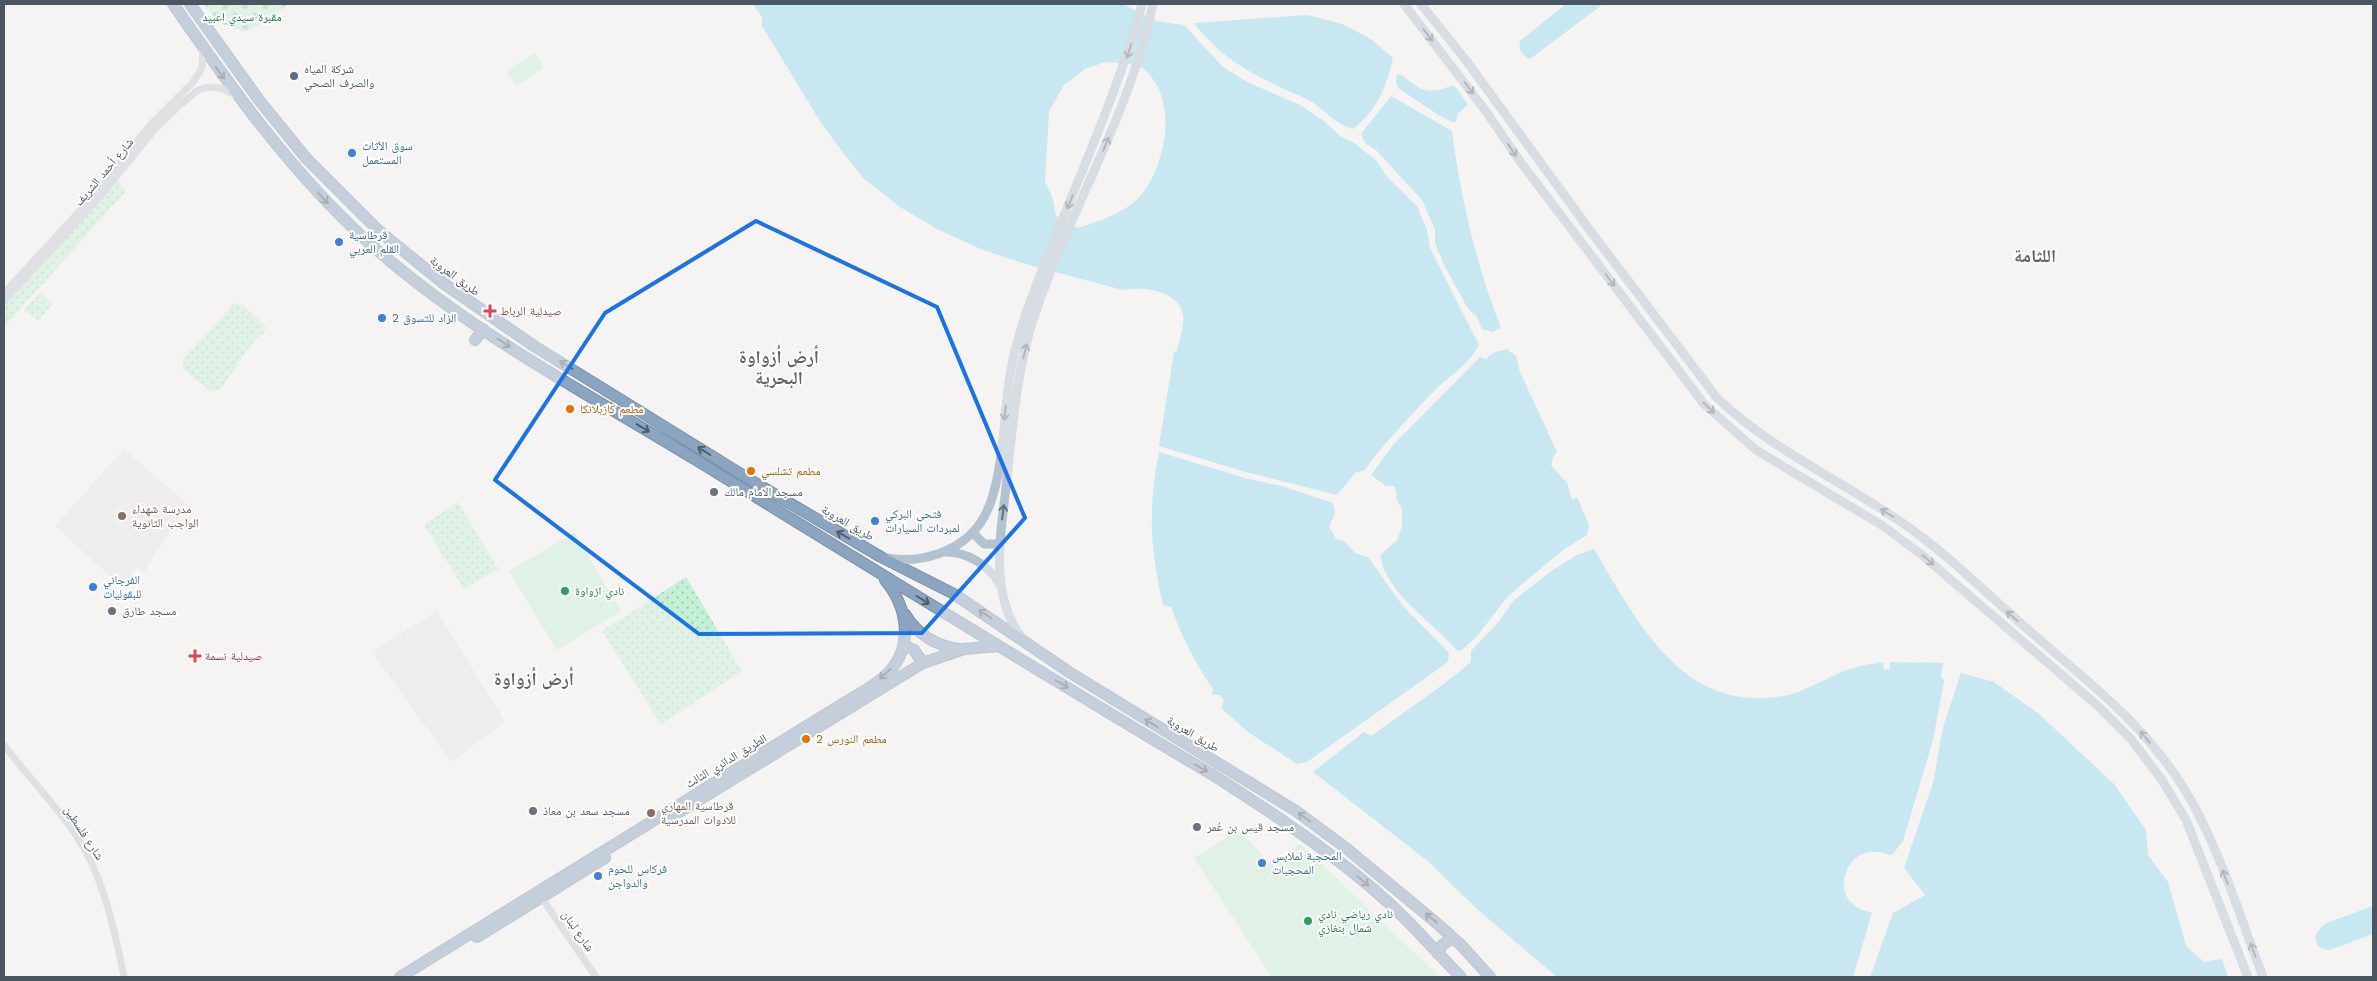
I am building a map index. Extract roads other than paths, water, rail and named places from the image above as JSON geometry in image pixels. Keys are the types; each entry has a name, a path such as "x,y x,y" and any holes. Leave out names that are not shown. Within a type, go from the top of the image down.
{"highway":[{"name":"طريق العروبة","path":"173,4 236,95 291,164 347,222 419,285 484,329 876,571 1212,775 1296,829 1370,887 1461,977"},
{"name":"طريق العروبة","path":"190,4 259,100 301,152 359,212 420,266 534,346 763,488 881,557 966,602 1116,702 1308,819 1352,852 1453,938 1490,977"},
{"path":"475,340 484,329"},
{"name":"الطريق الدائري الثالث","path":"412,977 865,690 890,671 897,662 904,645 903,611 893,590 876,571"},
{"path":"956,620 964,613 966,602"},
{"path":"903,611 915,628 925,636 944,646 964,649"},
{"path":"904,645 917,653 923,663"},
{"name":"الطريق الدائري الثالث","path":"400,977 738,778 923,663 964,649 999,646"},
{"path":"1438,954 1442,945 1453,938"}],"main road":[{"path":"1025,642 1009,617 1001,588 1000,544 1020,375 1042,284 1114,94 1142,4"},
{"path":"881,557 912,559 942,552 973,533 984,516 993,493 1015,352 1027,309 1042,284 1136,70 1153,4"},
{"path":"1404,4 1485,110 1522,164 1704,404 1756,450 1904,542 2051,665 2098,706 2131,739 2162,780 2195,837 2248,977"},
{"path":"1421,4 1465,59 1589,230 1717,398 1735,416 1773,444 1905,524 2126,714 2180,783 2207,834 2263,977"},
{"path":"973,533 978,541 984,544 1000,544"},
{"path":"942,552 962,554 980,562 994,576 1001,588"},
{"path":"2019,639 2027,629"},
{"path":"2051,665 2060,656"}],"street":[{"name":"شارع أحمد الشريف","path":"4,293 87,203 151,124 194,81 202,68 203,47"},
{"path":"194,81 200,89 216,87 236,95"},
{"name":"شارع أحمد الشريف","path":"4,301 98,199 155,129 200,89"},
{"name":"شارع فلسطين","path":"4,745 66,823 95,871 115,938 124,977"},
{"name":"شارع لبنان","path":"540,895 596,977"}],"water":[{"path":"753,4 1123,4 1156,21 1184,25 1223,67 1247,82 1300,105 1324,121 1341,137 1354,143 1376,160 1387,177 1417,206 1427,230 1430,248 1479,345 1465,363 1436,389 1398,429 1364,471 1356,472 1337,495 1246,472 1159,446 1174,352 1177,351 1182,333 1183,315 1180,307 1174,300 1159,292 1141,289 1123,290 1029,265 983,250 937,229 900,207 863,178 841,150 820,121 762,26 762,17","holes":["1105,62 1138,66 1146,71 1155,82 1161,95 1164,109 1164,140 1156,169 1142,194 1121,211 1078,228 1056,216 1053,199 1045,181 1049,111 1064,85 1085,69"]},
{"path":"1566,4 1603,4 1530,59 1525,56 1520,50 1520,41"},
{"path":"1308,15 1342,24 1371,39 1393,58 1388,78 1375,106 1353,129 1336,121 1312,102 1267,81 1233,61 1212,44 1194,23"},
{"path":"1397,75 1402,75 1415,85 1431,91 1454,85 1468,104 1458,114 1455,123 1440,116 1398,88"},
{"path":"1391,96 1452,131 1470,231 1484,280 1501,328 1492,332 1482,329 1477,317 1467,307 1444,265 1435,243 1435,230 1422,200 1376,150 1365,143 1361,134"},
{"path":"1507,349 1516,356 1520,372 1557,452 1553,457 1551,465 1567,483 1572,500 1577,497 1589,525 1587,535 1563,550 1508,596 1477,636 1462,650 1457,651 1401,595 1385,570 1380,555 1397,540 1402,527 1402,509 1397,501 1395,486 1386,486 1371,475 1393,445 1480,357 1486,359 1493,353"},
{"path":"1159,452 1248,479 1282,486 1333,503 1335,514 1329,526 1336,539 1344,541 1355,553 1368,557 1402,605 1449,653 1448,662 1307,762 1297,764 1248,732 1221,708 1224,701 1221,695 1212,695 1213,689 1189,650 1171,607 1163,605 1155,565 1152,528 1153,492"},
{"path":"1594,549 1627,605 1646,632 1667,656 1690,676 1717,691 1748,698 1783,696 1801,691 1844,671 1860,666 1883,662 1884,670 1890,669 1890,662 1943,663 1941,676 1944,681 1933,740 1903,841 1892,855 1879,852 1865,853 1857,857 1847,870 1844,886 1850,902 1872,913 1853,977 1557,977 1478,910 1429,862 1313,772 1364,732 1371,736 1459,672 1471,662 1471,651 1500,620 1513,601 1550,572 1577,555"},
{"path":"1961,673 1994,682 2039,714 2114,784 2146,830 2148,855 2168,882 2186,946 2204,962 2222,959 2228,977 1870,977 1893,913 1925,895 1904,868 1933,783 1943,727"},
{"path":"2373,906 2373,934 2330,950 2323,949 2317,945 2315,936 2322,926"}],"place":[{"name":"شركة المياه والصرف الصحي","path":"294,76"},
{"name":"سوق الأثاث المستعمل","path":"352,153"},
{"name":"قرطاسية القلم العربي","path":"339,242"},
{"name":"صيدلية الرباط","path":"490,311"},
{"name":"الزاد للتسوق 2","path":"382,318"},
{"name":"مطعم كازبلانكا","path":"570,409"},
{"name":"مطعم تشلسي","path":"751,471"},
{"name":"مسجد الامام مالك","path":"714,492"},
{"name":"مدرسة شهداء الواجب الثانوية","path":"122,516"},
{"name":"فتحي البركي لمبردات السيارات","path":"875,521"},
{"name":"الفرجاني للبقوليات","path":"93,587"},
{"name":"نادي ازواوة","path":"565,591"},
{"name":"مسجد طارق","path":"112,611"},
{"name":"صيدلية نسمة","path":"195,656"},
{"name":"مطعم النورس 2","path":"806,739"},
{"name":"مسجد سعد بن معاذ","path":"533,811"},
{"name":"قرطاسية المهاري للادوات المدرسية","path":"651,813"},
{"name":"مسجد قيس بن عُمر","path":"1197,827"},
{"name":"المحجبة لملابس المحجبات","path":"1262,863"},
{"name":"فركاس للحوم والدواجن","path":"598,876"},
{"name":"نادي رياضي نادي شمال بنغازي","path":"1308,921"}],"district":[{"name":"اللثامة","path":"2035,255"},
{"name":"أرض أزواوة البحرية","path":"779,366"},
{"name":"أرض أزواوة","path":"534,678"}],"park label":[{"name":"مقبرة سيدي اعبيد","path":"242,17"}]}
